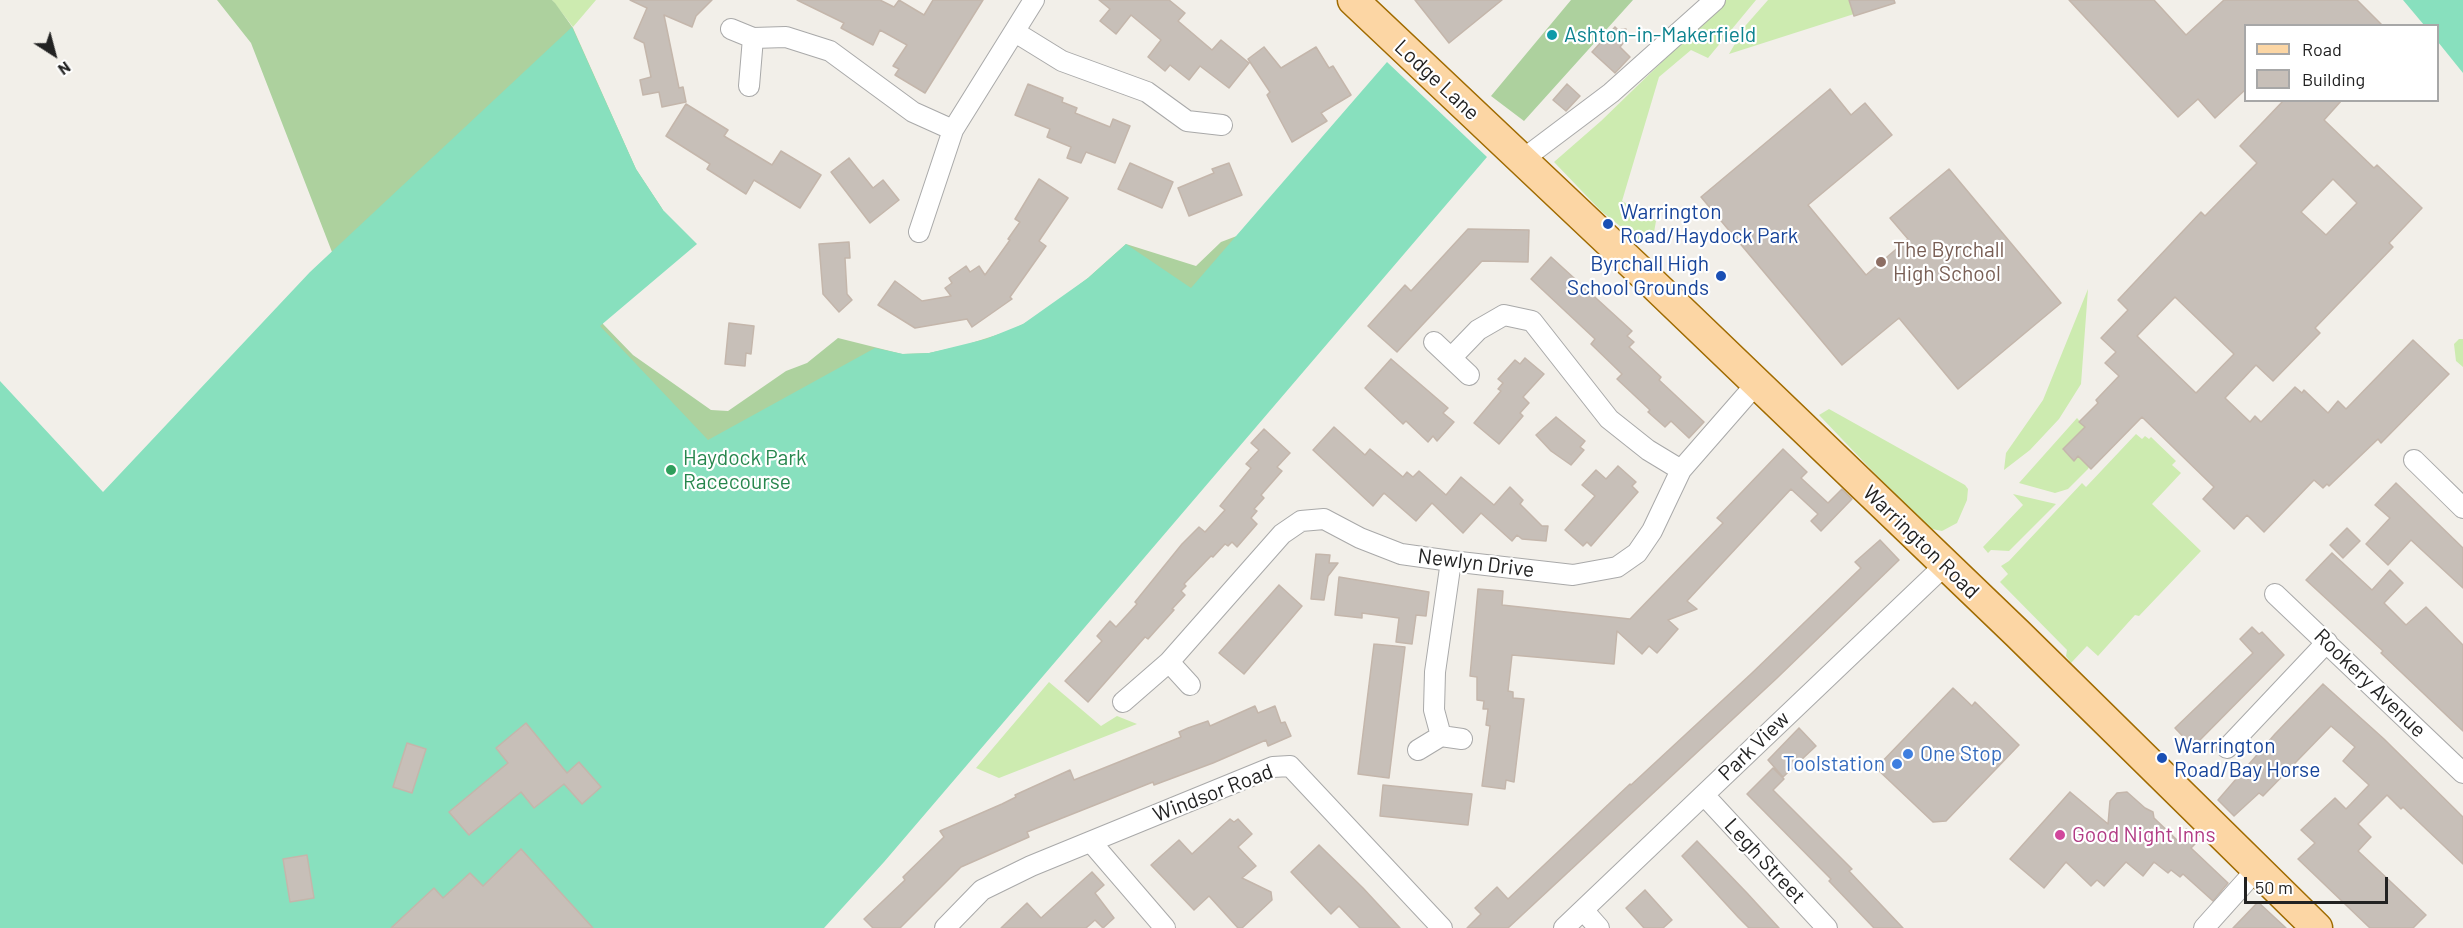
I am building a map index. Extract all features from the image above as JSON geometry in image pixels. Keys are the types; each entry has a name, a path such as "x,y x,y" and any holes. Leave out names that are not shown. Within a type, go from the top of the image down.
{"main road":[{"name":"Lodge Lane","path":"1353,0 1522,160"},
{"name":"Warrington Road","path":"1522,160 2057,672 2317,928"}],"street":[{"path":"919,232 953,130 1034,0"},
{"path":"1522,160 1611,93 1715,0"},
{"path":"731,29 753,38 786,37 830,51 913,112 953,130"},
{"path":"1015,32 1062,61 1147,92 1187,121 1222,125"},
{"path":"749,86 753,38"},
{"path":"1451,358 1478,330 1504,315 1532,321 1609,419 1648,450 1681,470"},
{"path":"1434,342 1469,375"},
{"name":"Newlyn Drive","path":"1123,702 1169,662 1282,534 1301,521 1324,519 1360,538 1401,554 1573,575 1617,567 1637,553 1652,531 1681,470 1709,434 1757,383"},
{"path":"2414,460 2463,507"},
{"path":"1441,736 1434,710 1435,672 1451,561"},
{"name":"Park View","path":"1564,928 1945,565"},
{"name":"Rookery Avenue","path":"2275,594 2463,772"},
{"path":"2227,747 2327,642"},
{"path":"1169,662 1190,685"},
{"path":"1418,750 1441,736 1462,739"},
{"name":"Windsor Road","path":"945,928 982,890 1091,842 1274,767 1290,766 1442,928"},
{"name":"Legh Street","path":"1704,795 1827,928"},
{"path":"1091,842 1156,925"},
{"path":"2204,928 2256,870"},
{"path":"1583,910 1599,928"}],"green space":[{"path":"217,0 552,0 573,28 636,169 663,210 603,312 603,324 633,355 711,410 728,411 786,371 807,363 838,338 902,354 929,353 962,346 1012,330 1040,315 1088,278 1126,244 1196,266 1221,242 1242,234 1001,534 167,428 176,415 332,252 251,43"},
{"path":"552,0 596,0 573,27"},
{"path":"1571,0 1633,0 1524,121 1491,96"},
{"path":"1726,0 1756,0 1708,58 1691,50 1659,77 1622,201 1656,221 1653,238 1647,243 1640,242 1601,211 1554,162 1601,121"},
{"path":"1768,0 1849,0 1854,14 1729,54 1746,25"},
{"path":"2403,0 2463,0 2463,73 2439,43 2439,24 2423,24"},
{"name":"Haydock Park Racecourse","path":"572,27 636,169 663,210 697,244 600,326 708,440 875,348 903,354 929,353 986,339 1023,324 1088,278 1126,244 1191,288 1387,62 1487,157 884,862 824,928 0,928 0,381 103,492 310,272"},
{"path":"2088,289 2081,384 2059,419 2030,450 2004,470 2006,453 2043,400"},
{"path":"2459,339 2463,339 2463,367 2456,361 2454,344"},
{"path":"1829,409 1965,485 1968,489 1967,500 1957,523 1942,531 1927,528 1819,415"},
{"path":"2077,418 2085,427 2063,450 2074,460 2078,456 2089,467 2088,469 2068,489 2055,493 2019,483"},
{"path":"2136,434 2142,439 2145,436 2149,439 2151,437 2176,461 2172,465 2181,473 2152,504 2201,551 2139,616 2135,615 2098,656 2087,646 2071,663 2066,656 2067,650 2000,582 2008,574 2001,566 2009,561 2082,483 2086,487"},
{"path":"2013,494 2056,504 2009,551 1991,550 1988,553 1983,547 2023,505"},
{"path":"1049,682 1101,726 1117,716 1137,724 999,778 976,768"}],"building":[{"path":"630,0 712,0 696,16 692,27 664,15 679,88 683,87 686,102 662,107 659,92 643,95 640,80 651,77 644,43 634,38 647,8"},
{"path":"797,0 880,0 894,7 899,0 924,15 933,0 983,0 925,93 895,75 899,69 893,66 907,45 880,30 873,45 841,28 844,23"},
{"path":"1099,0 1169,0 1185,13 1178,21 1212,50 1221,40 1249,63 1229,88 1200,66 1189,80 1170,65 1165,71 1148,57 1161,40 1131,15 1116,34 1100,21 1110,9"},
{"path":"1415,0 1502,0 1449,43"},
{"path":"1849,0 1894,0 1895,3 1854,16"},
{"path":"2069,0 2154,0 2186,35 2224,0 2357,0 2381,24 2244,24 2244,91 2215,118 2198,99 2178,117"},
{"path":"1615,27 1618,30 1626,29 1624,42 1620,47 1630,57 1615,73 1592,52"},
{"path":"1264,47 1281,68 1316,47 1329,68 1333,66 1351,95 1321,113 1327,121 1292,142 1267,95 1270,92 1248,59"},
{"path":"1028,84 1063,98 1062,102 1077,108 1075,113 1110,127 1113,119 1130,126 1115,163 1086,152 1081,163 1067,158 1071,147 1047,137 1050,129 1015,115"},
{"path":"1567,84 1580,96 1566,111 1553,100"},
{"path":"1830,89 1851,115 1865,103 1892,135 1808,205 1866,275 1908,239 1890,218 1949,169 2061,303 1958,389 1899,318 1842,365 1701,197"},
{"path":"2282,102 2340,102 2324,120 2374,168 2377,165 2422,208 2389,243 2393,247 2315,328 2320,333 2273,381 2256,365 2225,398 2250,422 2255,416 2261,422 2295,387 2302,393 2304,390 2328,413 2338,401 2346,409 2413,340 2449,374 2381,443 2378,439 2329,486 2327,484 2323,488 2314,480 2264,532 2247,515 2234,529 2203,499 2214,487 2142,417 2091,469 2078,456 2074,461 2063,449 2085,427 2079,422 2098,403 2096,400 2119,376 2105,363 2116,352 2101,338 2128,310 2118,300 2201,212 2205,216 2257,163 2240,146","holes":["2333,179 2357,203 2326,235 2301,212","2175,297 2234,354 2196,393 2137,336"]},
{"path":"686,104 728,130 724,136 772,165 781,151 821,175 800,208 754,180 746,194 707,169 710,164 666,136"},
{"path":"849,158 873,188 883,180 899,200 870,223 831,172"},
{"path":"1130,163 1173,182 1162,208 1118,189"},
{"path":"1229,163 1242,195 1189,216 1178,188 1214,173 1212,169"},
{"path":"1039,179 1068,198 1039,241 1046,246 1010,297 1012,299 972,327 967,319 915,328 878,305 895,281 922,301 951,296 945,288 952,283 949,278 966,266 970,272 979,266 985,275 1010,240 1008,239 1020,222 1015,219"},
{"path":"1468,229 1529,230 1528,262 1482,261 1397,352 1368,326 1405,285 1411,291"},
{"path":"849,242 850,258 845,258 847,294 852,300 839,312 823,294 819,244"},
{"path":"1551,257 1632,331 1627,336 1634,342 1629,347 1661,377 1659,380 1704,422 1689,438 1671,421 1665,427 1648,412 1650,410 1617,379 1622,374 1591,344 1595,339 1531,279"},
{"path":"729,323 754,326 751,354 746,353 745,366 725,364"},
{"path":"1525,358 1544,374 1523,397 1529,403 1520,413 1523,416 1499,444 1474,423 1501,391 1498,389 1503,383 1498,379 1515,360 1520,364"},
{"path":"1391,359 1448,408 1443,413 1454,422 1437,441 1433,436 1428,442 1406,421 1403,424 1365,388"},
{"path":"1556,417 1585,441 1580,447 1584,450 1571,465 1551,451 1536,435"},
{"path":"1334,427 1365,455 1370,449 1403,477 1407,472 1413,477 1419,471 1446,495 1461,477 1494,505 1510,487 1523,500 1520,504 1542,526 1548,526 1546,541 1522,539 1517,535 1512,541 1481,513 1463,533 1432,503 1416,521 1384,493 1373,506 1313,450"},
{"path":"1264,429 1290,453 1277,467 1282,471 1261,495 1264,498 1254,509 1257,511 1251,518 1257,524 1237,547 1232,542 1228,546 1225,544 1184,584 1186,586 1181,591 1185,595 1172,609 1174,610 1148,639 1145,637 1088,702 1065,681 1102,641 1097,636 1110,621 1116,627 1137,604 1135,602 1182,544 1199,527 1205,532 1225,510 1220,506 1251,468 1246,464 1259,450 1251,443"},
{"path":"1783,449 1807,472 1801,478 1828,503 1842,489 1852,499 1821,531 1811,521 1818,514 1791,489 1687,601 1697,609 1668,620 1678,629 1657,653 1649,646 1642,654 1617,631 1614,664 1512,655 1508,691 1513,692 1513,698 1524,699 1514,782 1506,780 1505,789 1482,786 1490,726 1486,725 1488,709 1483,709 1484,701 1477,700 1477,677 1470,676 1478,589 1503,591 1502,605 1630,619 1723,523 1717,518"},
{"path":"1618,466 1636,482 1632,486 1638,492 1591,546 1587,542 1583,546 1565,530 1595,496 1582,485 1596,470 1606,479"},
{"path":"2396,483 2463,548 2463,588 2411,540 2388,565 2366,544 2390,518 2375,505"},
{"path":"2347,528 2360,541 2343,558 2330,545"},
{"path":"1880,540 1899,560 1777,678 1508,928 1467,928 1481,914 1475,908 1497,887 1508,899 1752,673 1861,568 1855,562"},
{"path":"2332,553 2372,590 2390,570 2403,583 2384,603 2406,625 2426,607 2463,645 2463,731 2381,653 2383,651 2306,580"},
{"path":"1316,554 1330,555 1329,563 1338,563 1328,576 1324,600 1311,599"},
{"path":"1339,577 1429,592 1426,616 1416,615 1412,644 1396,642 1399,618 1362,613 1362,618 1335,615"},
{"path":"1279,585 1302,606 1244,674 1219,653"},
{"path":"2252,627 2259,634 2262,632 2284,655 2193,747 2175,728 2253,653 2240,639"},
{"path":"1374,644 1405,647 1389,778 1358,774"},
{"path":"2323,684 2384,739 2463,817 2463,864 2403,807 2401,809 2387,795 2358,824 2371,837 2358,851 2426,915 2413,928 2370,928 2298,859 2315,843 2301,830 2335,798 2346,809 2369,785 2343,761 2355,747 2331,726 2263,796 2259,793 2234,816 2218,800 2275,734"},
{"path":"1953,688 1972,706 1975,702 2019,745 1946,821 1933,822 1876,768"},
{"path":"1255,706 1258,713 1275,706 1281,723 1285,722 1291,736 1268,746 1266,740 1213,763 1154,785 1153,782 1027,832 1029,837 961,867 900,928 873,928 864,919 905,880 903,877 944,837 940,831 1002,804 1016,797 1015,795 1070,770 1074,780 1181,737 1179,732 1188,728 1208,721 1210,726"},
{"path":"526,723 567,773 579,762 601,787 582,804 564,784 534,808 521,792 469,835 449,812 508,763 496,748"},
{"path":"1799,728 1816,746 1783,777 1768,760"},
{"path":"407,743 426,749 412,793 393,787"},
{"path":"1773,768 1784,779 1773,790 1852,869 1849,871 1903,928 1874,928 1829,881 1831,879 1747,794"},
{"path":"1383,785 1472,794 1468,825 1380,816"},
{"path":"2070,792 2108,824 2110,801 2117,793 2127,792 2153,812 2154,818 2177,840 2186,829 2198,841 2191,848 2228,883 2213,901 2183,874 2180,877 2171,870 2168,873 2154,862 2143,876 2126,862 2104,886 2097,880 2091,886 2066,862 2044,888 2010,859"},
{"path":"1230,819 1234,822 1238,819 1252,834 1238,847 1256,866 1242,878 1271,892 1272,900 1242,928 1238,928 1209,896 1194,910 1151,865 1179,840 1192,854"},
{"path":"1697,841 1779,928 1749,928 1738,917 1682,856"},
{"path":"1319,845 1400,928 1360,928 1339,906 1331,914 1291,872"},
{"path":"521,849 593,928 391,928 434,888 443,898 470,873 483,886"},
{"path":"307,855 314,898 290,902 283,859"},
{"path":"1092,872 1104,885 1095,893 1114,918 1103,928 1095,920 1086,928 1001,928 1027,903 1041,918"},
{"path":"1645,890 1672,920 1663,928 1644,928 1626,908"},
{"path":"2258,902 2286,928 2233,928"}],"place":[{"name":"Ashton-in-Makerfield","path":"1552,35"},
{"name":"Warrington Road/Haydock Park","path":"1608,224"},
{"name":"The Byrchall High School","path":"1881,262"},
{"name":"Byrchall High School Grounds","path":"1721,276"},
{"name":"Haydock Park Racecourse","path":"671,470"},
{"name":"One Stop","path":"1908,754"},
{"name":"Warrington Road/Bay Horse","path":"2162,758"},
{"name":"Toolstation","path":"1897,764"},
{"name":"Good Night Inns","path":"2060,835"}]}
